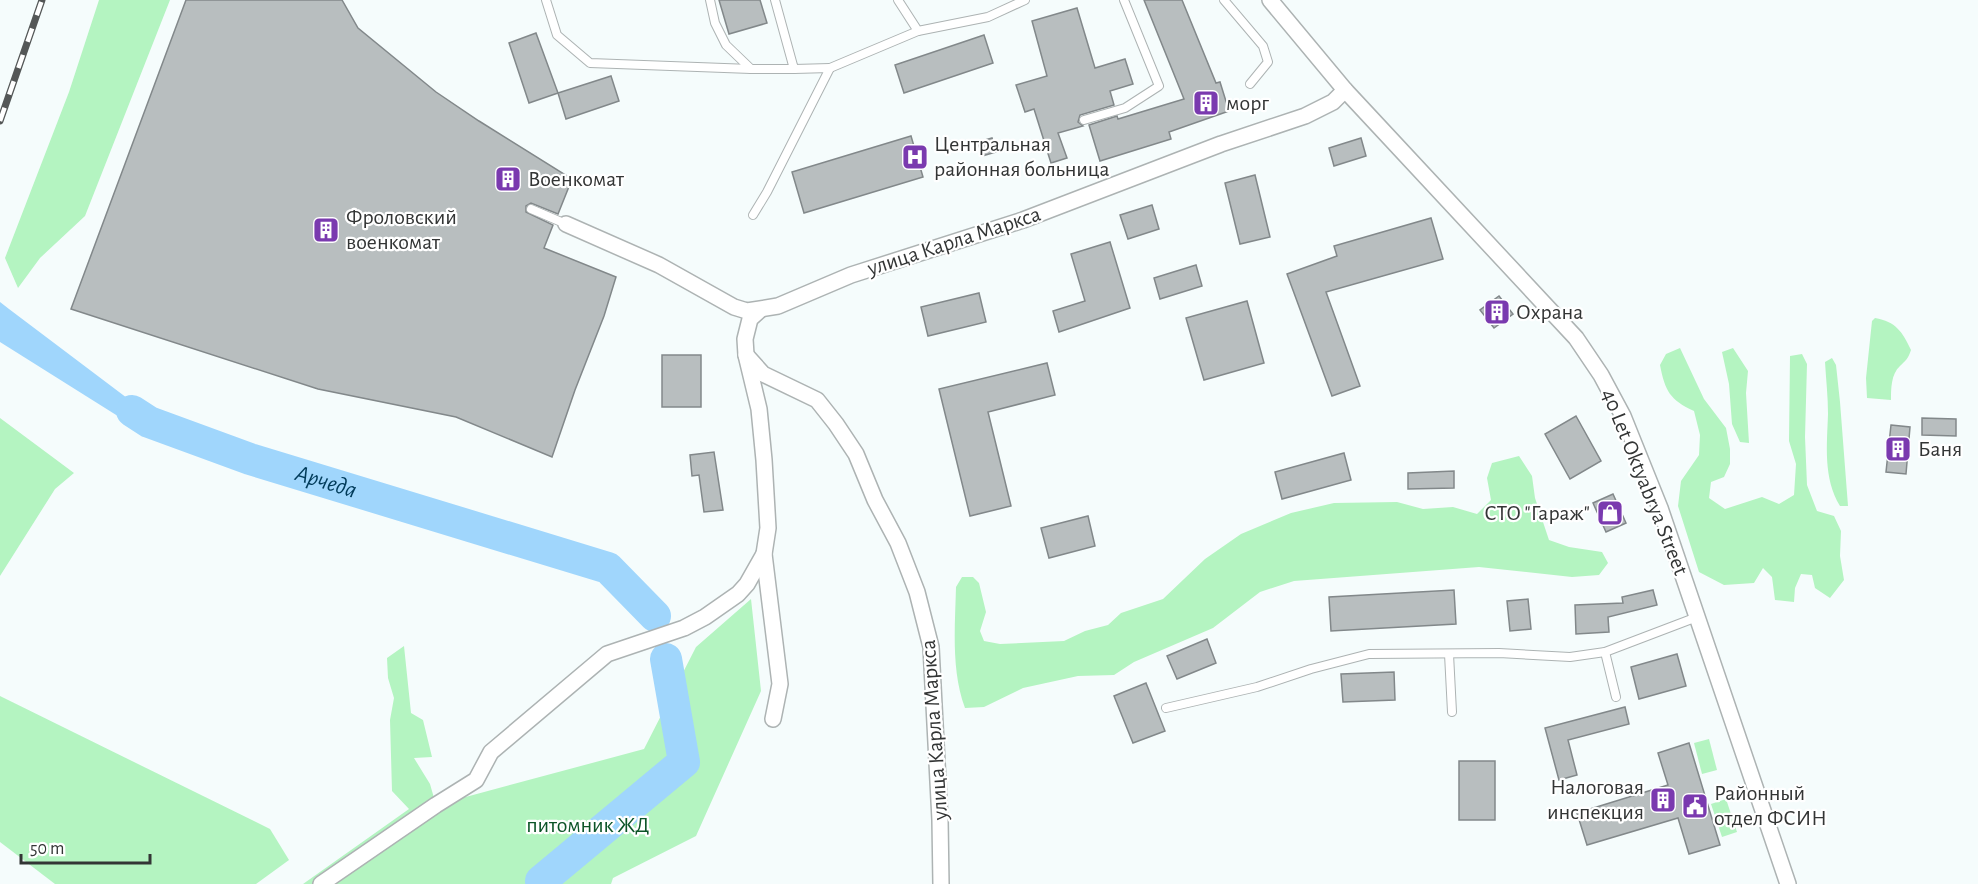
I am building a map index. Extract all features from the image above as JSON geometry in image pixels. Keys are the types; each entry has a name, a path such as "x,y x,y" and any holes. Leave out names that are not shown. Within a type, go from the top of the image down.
{"street":[{"name":"40 Let Oktyabrya Street","path":"1270,0 1345,90 1576,338 1601,375 1623,416 1660,508 1788,884"},
{"name":"улица Карла Маркса","path":"566,224 659,265 735,307 747,311 760,310 778,306 851,275 1023,220 1221,144 1305,116 1333,102 1345,90"},
{"path":"760,310 750,319 745,339 746,355 759,409 763,450 768,528 764,554 780,684 773,719"},
{"name":"улица Карла Маркса","path":"746,355 763,374 817,400 836,424 856,454 875,500 898,543 917,592 931,647 941,884"},
{"path":"321,884 476,780 491,752 607,654 684,628 705,617 738,594 747,584 764,554"}],"lane":[{"path":"546,0 557,36 590,63 751,69 830,68 918,32 988,17 1025,0"},
{"path":"710,0 716,23 726,45 751,69"},
{"path":"775,0 794,69"},
{"path":"898,0 918,32"},
{"path":"1084,120 1125,108 1158,86 1124,0"},
{"path":"1224,0 1263,46 1268,62 1250,84"},
{"path":"753,215 830,68"},
{"path":"531,209 566,224"},
{"path":"1166,708 1257,687 1311,669 1369,654 1499,653 1570,657 1605,652 1697,617"},
{"path":"1605,652 1616,697"},
{"path":"1449,654 1452,712"}],"green space":[{"path":"99,0 170,0 85,216 40,258 18,288 5,258 69,92"},
{"path":"1875,318 1898,328 1911,350 1907,359 1895,373 1891,400 1867,398 1866,378 1872,321"},
{"path":"1680,348 1704,399 1726,428 1730,464 1724,477 1711,482 1709,498 1725,509 1762,497 1779,504 1794,495 1796,464 1789,441 1790,356 1802,354 1807,364 1805,437 1807,485 1817,511 1834,516 1841,531 1840,556 1844,580 1830,598 1815,588 1812,575 1801,574 1795,588 1794,602 1775,600 1772,577 1763,568 1754,583 1724,585 1699,572 1678,506 1681,481 1699,455 1700,435 1694,411 1679,403 1670,394 1660,365 1666,354"},
{"path":"1733,348 1748,371 1746,393 1749,443 1740,442 1732,424 1729,384 1722,352"},
{"path":"1832,358 1836,365 1840,402 1848,506 1840,506 1828,473 1825,362"},
{"path":"0,418 74,473 55,489 0,576"},
{"path":"1519,456 1532,476 1535,498 1549,540 1569,547 1602,552 1608,563 1599,575 1572,577 1479,567 1294,581 1260,592 1213,628 1134,662 1114,675 1078,676 1023,688 984,707 965,708 958,679 955,648 956,587 962,577 973,577 979,583 986,612 980,631 984,641 1000,644 1064,641 1085,631 1108,625 1121,613 1163,599 1205,559 1241,534 1291,513 1334,503 1397,502 1423,509 1453,507 1477,514 1491,500 1487,478 1492,463"},
{"name":"питомник ЖД","path":"751,599 761,691 696,836 613,878 611,884 303,884 409,809 392,791 390,720 394,698 388,678 387,658 404,646 411,713 423,720 432,757 414,758 430,784 436,805 644,749 696,647"},
{"path":"0,696 270,829 289,860 256,884 55,884 0,842"},
{"path":"1709,739 1717,770 1702,774 1694,743"},
{"path":"1726,799 1737,832 1722,837 1711,804"}],"water":[{"path":"0,302 184,441 148,435 0,342"}],"building":[{"name":"Фроловский военкомат","path":"186,0 342,0 358,28 436,92 572,179 558,214 531,203 526,206 526,212 553,225 544,248 616,277 552,457 456,417 318,389 71,309"},
{"path":"719,0 760,0 767,23 729,34"},
{"path":"1144,0 1182,0 1216,83 1220,82 1229,111 1169,132 1171,139 1100,161 1089,125 1117,116 1118,119 1184,99"},
{"path":"1077,8 1095,68 1125,59 1133,84 1110,91 1114,105 1080,115 1078,122 1083,126 1058,133 1067,158 1051,163 1034,109 1025,112 1016,85 1047,76 1032,21"},
{"path":"536,33 558,93 529,103 509,43"},
{"path":"984,35 993,63 904,93 895,65"},
{"path":"611,76 619,101 566,119 558,93"},
{"path":"911,136 923,177 804,213 792,172"},
{"path":"992,138 996,152 982,156 978,142"},
{"path":"1361,138 1366,156 1334,166 1329,148"},
{"path":"1255,175 1270,237 1240,244 1225,183"},
{"path":"1152,205 1159,229 1128,239 1120,215"},
{"path":"1431,218 1443,259 1326,292 1360,386 1332,396 1287,274 1337,256 1334,246"},
{"path":"1110,242 1130,308 1059,332 1053,311 1085,301 1071,254"},
{"path":"1196,265 1202,286 1160,299 1154,278"},
{"path":"979,293 986,322 928,336 921,307"},
{"name":"Охрана","path":"1499,296 1513,314 1494,328 1480,310"},
{"path":"1247,301 1264,363 1204,380 1186,318"},
{"path":"662,355 701,355 701,407 662,407"},
{"path":"1047,363 1055,395 988,412 1011,506 970,516 939,389"},
{"path":"1576,416 1601,461 1570,479 1545,434"},
{"path":"1922,418 1956,419 1956,436 1922,435"},
{"name":"Баня","path":"1891,425 1910,427 1906,474 1886,472"},
{"path":"714,452 723,510 704,512 699,475 692,476 690,455"},
{"path":"1344,453 1351,480 1282,499 1275,472"},
{"path":"1454,471 1454,488 1408,489 1408,473"},
{"name":"СТО \"Гараж\"","path":"1613,494 1626,523 1606,532 1593,503"},
{"path":"1088,516 1095,546 1049,558 1041,528"},
{"path":"1454,590 1456,624 1331,631 1329,597"},
{"path":"1653,590 1657,605 1608,617 1609,632 1576,634 1575,605 1623,603 1622,597"},
{"path":"1528,599 1531,629 1510,631 1507,601"},
{"path":"1207,639 1216,663 1177,679 1167,656"},
{"path":"1677,654 1686,686 1639,699 1631,667"},
{"path":"1394,672 1395,700 1343,702 1341,674"},
{"path":"1146,683 1165,731 1133,743 1114,696"},
{"path":"1625,707 1629,724 1568,740 1577,775 1559,780 1545,728"},
{"name":"Налоговая инспекция","path":"1689,743 1720,845 1689,854 1678,818 1587,845 1577,813 1668,785 1658,753"},
{"path":"1459,761 1495,761 1495,820 1459,820"}],"waterway":[{"name":"Арчеда","path":"132,411 149,422 250,459 608,568 655,616"},
{"name":"Арчеда","path":"541,881 684,762 666,659"}],"railway":[{"path":"0,121 42,0"}],"place":[{"name":"морг","path":"1206,103"},
{"name":"Центральная районная больница","path":"915,157"},
{"name":"Военкомат","path":"508,179"},
{"name":"Фроловский военкомат","path":"326,230"},
{"name":"Охрана","path":"1497,312"},
{"name":"Баня","path":"1898,449"},
{"name":"СТО \"Гараж\"","path":"1610,513"},
{"name":"Налоговая инспекция","path":"1663,800"},
{"name":"Районный отдел ФСИН","path":"1695,806"}]}
